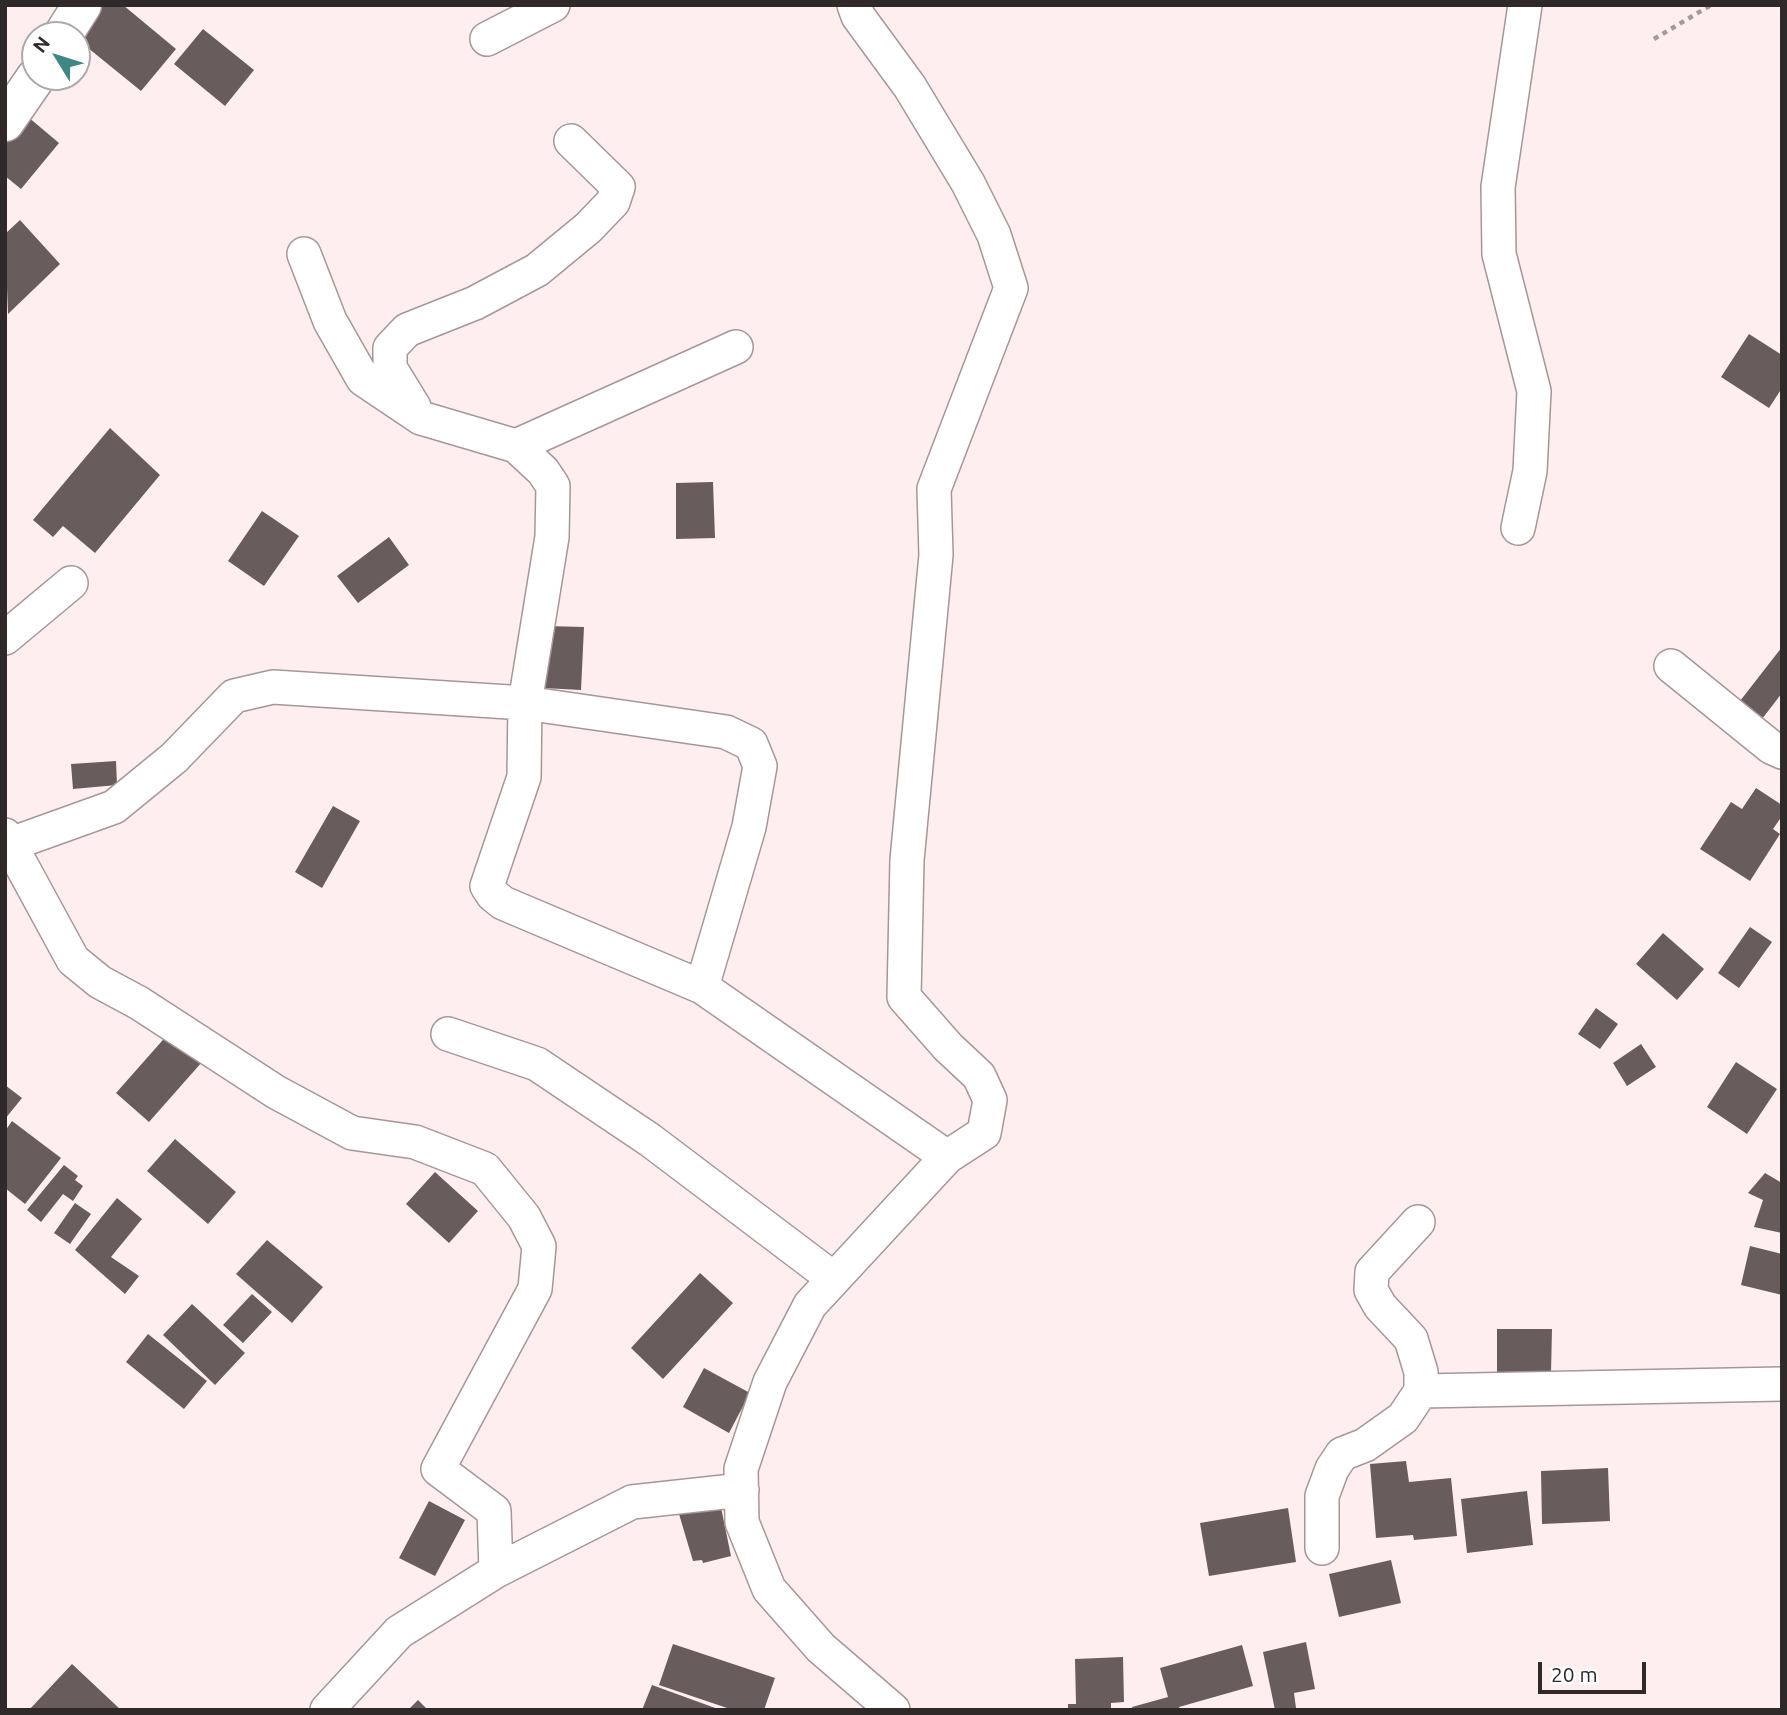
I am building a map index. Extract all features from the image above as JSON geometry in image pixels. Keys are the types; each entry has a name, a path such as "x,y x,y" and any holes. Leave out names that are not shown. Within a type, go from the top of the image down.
{"main road":[{"path":"72,21 82,5"},
{"path":"5,122 26,91"}],"street":[{"path":"487,39 553,5"},
{"path":"853,5 858,16 910,87 968,183 994,234 1012,288 934,489 936,555 907,860 904,997 948,1047 979,1076 990,1100 984,1133 947,1157 810,1305 770,1382 741,1469 742,1522 769,1589 821,1648 893,1710"},
{"path":"1518,528 1530,471 1534,391 1499,254 1499,187 1525,5"},
{"path":"421,418 390,368 390,348 407,330 475,303 537,270 588,228 613,202 618,187 571,141"},
{"path":"304,254 330,321 363,379 421,418 516,446 543,471 553,486 552,537 526,703 524,776 487,887 503,903 702,987 947,1157"},
{"path":"516,446 736,347"},
{"path":"5,638 71,583"},
{"path":"1671,666 1770,747 1782,752"},
{"path":"496,1571 494,1511 438,1469 536,1289 539,1246 524,1217 485,1168 415,1142 352,1133 275,1092 139,1003 100,982 73,960 7,843 114,807 174,758 234,695 273,687 526,703 726,732 751,744 760,766 749,827 702,987"},
{"path":"448,1034 537,1064 650,1140 834,1279"},
{"path":"1322,1548 1322,1496 1332,1469 1342,1454 1365,1445 1402,1418 1421,1391 1421,1372 1411,1339 1380,1306 1371,1290 1372,1272 1418,1222"},
{"path":"1421,1391 1782,1384"},
{"path":"327,1710 399,1632 496,1571 632,1502 742,1490"}],"path":[{"path":"1654,39 1711,5"}],"building":[{"path":"95,5 123,5 176,49 141,91 91,50 91,21 87,21"},
{"path":"203,29 254,70 225,106 174,64"},
{"path":"21,111 59,143 21,189 5,176 5,131"},
{"path":"20,220 60,264 8,314 5,234"},
{"path":"1749,334 1782,355 1782,388 1769,408 1721,377"},
{"path":"110,428 160,475 95,553 63,526 53,537 33,520"},
{"path":"713,482 715,538 676,539 676,483"},
{"path":"262,511 299,536 264,586 228,561"},
{"path":"389,537 409,565 358,603 337,576"},
{"path":"546,626 584,627 581,690 543,688"},
{"path":"1782,647 1782,693 1762,719 1740,701"},
{"path":"116,761 117,785 73,789 71,764"},
{"path":"1756,788 1782,805 1782,816 1773,829 1780,834 1750,881 1700,849 1731,802 1742,809"},
{"path":"333,806 360,821 322,888 295,872"},
{"path":"1750,927 1772,942 1739,988 1718,973"},
{"path":"1663,933 1704,969 1677,1000 1636,964"},
{"path":"1596,1008 1618,1024 1600,1049 1578,1034"},
{"path":"169,1033 202,1062 149,1122 116,1093"},
{"path":"1641,1044 1656,1067 1627,1086 1613,1063"},
{"path":"1736,1062 1777,1089 1747,1134 1707,1107"},
{"path":"5,1085 22,1098 5,1119"},
{"path":"12,1121 61,1158 25,1204 5,1188 5,1131"},
{"path":"175,1139 236,1192 208,1224 147,1171"},
{"path":"64,1165 78,1176 75,1180 83,1186 73,1201 63,1194 41,1222 27,1210"},
{"path":"435,1172 478,1211 449,1243 406,1204"},
{"path":"1765,1173 1782,1183 1782,1233 1754,1227 1763,1200 1748,1193"},
{"path":"117,1198 142,1219 111,1257 139,1276 125,1294 75,1250"},
{"path":"75,1203 91,1214 70,1244 54,1233"},
{"path":"267,1240 323,1287 292,1323 236,1274"},
{"path":"1750,1246 1782,1254 1782,1295 1741,1285"},
{"path":"700,1273 733,1303 663,1379 631,1348"},
{"path":"252,1294 272,1312 243,1343 223,1325"},
{"path":"192,1304 245,1353 215,1385 163,1335"},
{"path":"1497,1329 1552,1329 1551,1373 1497,1373"},
{"path":"148,1334 207,1381 184,1409 126,1362"},
{"path":"704,1368 750,1393 729,1433 683,1407"},
{"path":"1406,1461 1409,1482 1451,1478 1457,1536 1414,1540 1413,1535 1376,1538 1370,1464"},
{"path":"1608,1468 1610,1521 1542,1524 1541,1471"},
{"path":"1527,1491 1533,1545 1467,1553 1461,1499"},
{"path":"719,1498 731,1556 703,1563 702,1560 693,1561 679,1514"},
{"path":"429,1501 465,1520 435,1576 399,1558"},
{"path":"1288,1508 1296,1562 1209,1576 1200,1523"},
{"path":"1391,1560 1401,1603 1339,1617 1329,1574"},
{"path":"1306,1642 1315,1689 1294,1693 1296,1708 1275,1710 1263,1652"},
{"path":"673,1644 775,1678 764,1710 733,1710 659,1685"},
{"path":"1242,1645 1253,1686 1179,1707 1180,1710 1133,1710 1132,1707 1168,1697 1160,1668"},
{"path":"1123,1657 1124,1702 1111,1703 1111,1710 1068,1710 1068,1704 1076,1704 1075,1659"},
{"path":"72,1664 121,1710 29,1710"},
{"path":"652,1685 718,1709 718,1710 642,1710"},
{"path":"418,1700 428,1710 408,1710"}]}
